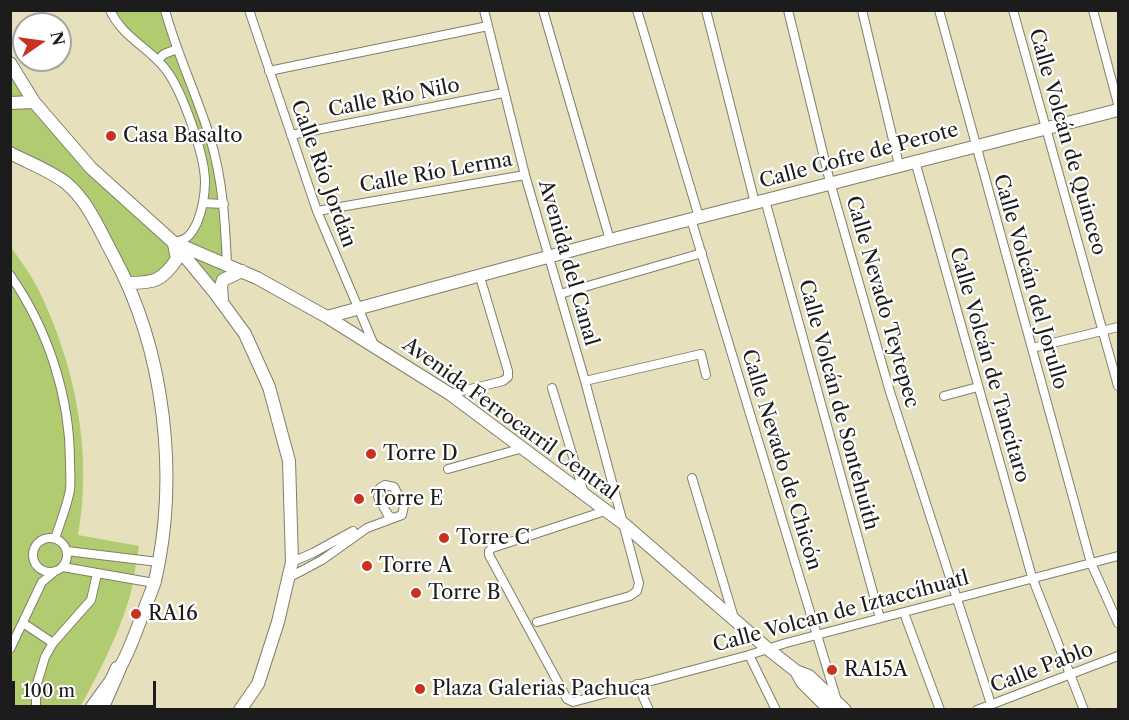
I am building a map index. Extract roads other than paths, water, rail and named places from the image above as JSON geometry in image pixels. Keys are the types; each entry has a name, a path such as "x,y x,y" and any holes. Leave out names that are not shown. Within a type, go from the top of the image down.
{"highway":[{"path":"100,710 118,669"}],"street":[{"path":"110,10 130,38 158,60 175,85 203,164 205,181 203,203 193,230 186,238 173,242"},
{"path":"165,10 211,140 221,179 227,264"},
{"name":"Calle Río Jordán","path":"249,10 316,211 374,345"},
{"name":"Avenida del Canal","path":"484,10 525,175 585,381 639,583 637,591 630,596 537,622"},
{"path":"543,10 610,240"},
{"name":"Calle Nevado de Chicón","path":"637,10 695,218 702,254 788,534 838,708"},
{"name":"Calle Volcán de Sontehuith","path":"706,10 880,618"},
{"name":"Calle Nevado Teytepec","path":"788,10 830,182 890,392 991,704"},
{"path":"862,10 899,165"},
{"name":"Calle Volcán del Jorullo","path":"939,10 1091,563 1118,621"},
{"name":"Calle Volcán de Quinceo","path":"1013,10 1119,386"},
{"path":"1093,10 1119,104"},
{"path":"269,71 488,26"},
{"path":"158,60 164,54 177,49"},
{"path":"10,63 34,102 91,168 173,242 222,302 245,334 269,387 289,461 292,562 278,622 258,684 240,710"},
{"name":"Calle Río Nilo","path":"291,135 503,93"},
{"path":"10,103 34,102"},
{"name":"Calle Cofre de Perote","path":"327,317 830,182 1119,110"},
{"path":"10,153 34,163 67,184 83,202 128,283 150,350 166,446 166,502 154,583 130,647 90,710"},
{"path":"10,161 34,163"},
{"name":"Calle Volcán de Tancítaro","path":"915,161 1032,577 1084,710"},
{"name":"Calle Río Lerma","path":"316,211 525,175"},
{"path":"203,203 224,204"},
{"path":"128,283 143,283 162,278 177,258 173,242"},
{"name":"Avenida Ferrocarril Central","path":"173,242 242,271 327,317 450,394 624,524 768,649 796,671 810,676 838,708"},
{"path":"560,294 702,254"},
{"path":"222,302 223,280 229,275 242,271"},
{"path":"10,275 21,290 54,362 66,414 70,451 70,489 55,539"},
{"path":"450,394 503,381 508,377 480,277"},
{"path":"1032,348 1119,327"},
{"path":"585,381 701,354 706,375"},
{"path":"944,396 978,387"},
{"path":"552,388 585,496"},
{"path":"448,469 523,448"},
{"path":"692,478 735,620"},
{"name":"Calle Volcan de Iztaccíhuatl","path":"605,511 492,548 489,551 489,555 567,699 573,702 1032,577 1119,556"},
{"path":"290,576 322,560 356,534 390,515 292,562"},
{"path":"10,649 42,582 63,567 66,562 67,551 64,545 55,539 44,539 36,546 33,556 36,565 41,570 53,573"},
{"path":"67,551 158,562"},
{"path":"63,567 154,583"},
{"path":"36,710 36,687 45,657 53,643 91,600 97,574"},
{"path":"904,613 940,710"},
{"path":"23,623 53,643"},
{"path":"749,655 775,709"},
{"name":"Calle Pablo","path":"977,710 1119,656"},
{"path":"637,684 649,710"}],"place":[{"name":"Casa Basalto","path":"111,136"},
{"name":"Torre D","path":"371,454"},
{"name":"Torre E","path":"359,499"},
{"name":"Torre C","path":"444,538"},
{"name":"Torre A","path":"367,566"},
{"name":"Torre B","path":"416,593"},
{"name":"RA16","path":"136,614"},
{"name":"RA15A","path":"832,670"},
{"name":"Plaza Galerias Pachuca","path":"420,689"}]}
